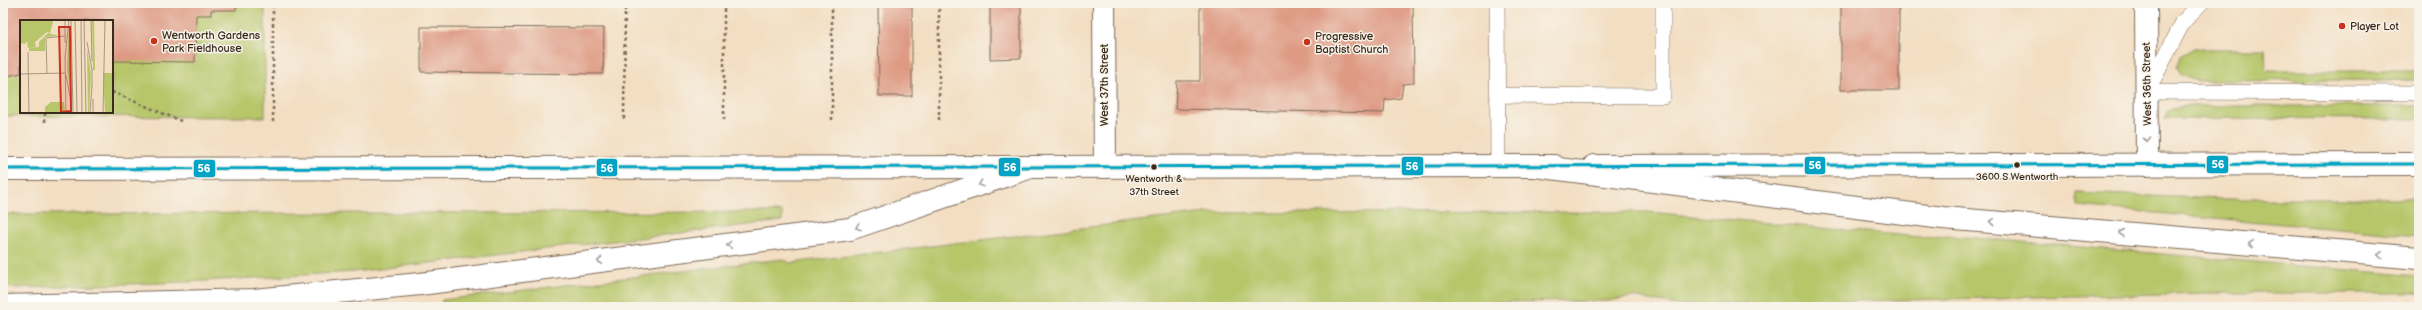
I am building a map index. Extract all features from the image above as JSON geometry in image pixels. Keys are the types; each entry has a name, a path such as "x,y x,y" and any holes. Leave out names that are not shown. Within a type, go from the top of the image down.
{"main road":[{"name":"West 37th Street","path":"1104,3 1105,167"},
{"name":"West 36th Street","path":"2146,3 2147,165"},
{"path":"3,169 2419,164"},
{"path":"1535,166 1943,218 2419,258"},
{"path":"3,306 254,300 420,284 850,229 1031,167"}],"lane":[{"path":"1497,3 1498,167"},
{"path":"1498,95 1663,96 1663,3"},
{"path":"2201,3 2183,22 2147,92 2419,92"}],"path":[{"path":"273,122 273,5 279,3"},
{"path":"624,120 625,3"},
{"path":"724,3 724,120"},
{"path":"832,3 832,120"},
{"path":"939,3 939,120"},
{"path":"113,92 181,121"},
{"path":"45,113 45,122"}],"green space":[{"path":"3,3 265,3 265,117 3,116"},
{"path":"2194,49 2265,49 2266,71 2419,71 2419,80 2198,81 2181,74 2177,66 2180,57"},
{"path":"2183,106 2419,106 2419,119 2164,118 2168,111"},
{"path":"2077,193 2223,199 2419,199 2419,236 2077,206"},
{"path":"782,212 782,221 353,272 187,282 13,288 3,284 3,214"},
{"path":"1648,212 1920,237 1953,236 2419,276 2419,293 2210,293 1677,305 1633,297 1606,301 1023,307 442,307 442,300 783,259 790,263 1206,213"}],"building":[{"name":"Wentworth Gardens Park Fieldhouse","path":"3,3 237,3 236,10 211,10 211,15 196,15 195,62 113,61 113,20 20,20 20,73 3,77"},
{"path":"878,3 912,3 912,96 879,96"},
{"path":"990,3 1021,3 1021,58 990,59"},
{"name":"Progressive Baptist Church","path":"1200,3 1413,3 1414,83 1403,84 1401,98 1385,100 1384,113 1175,109 1177,81 1200,81"},
{"path":"1841,3 1899,3 1899,90 1841,90"},
{"path":"421,27 604,28 603,74 421,72"}],"transit line":[{"name":"56","path":"3,169 2419,164"}],"place":[{"name":"Player Lot","path":"2342,26"},
{"name":"Wentworth Gardens Park Fieldhouse","path":"154,41"},
{"name":"Progressive Baptist Church","path":"1307,42"},
{"name":"3600 S Wentworth","path":"2017,165"},
{"name":"Wentworth & 37th Street","path":"1154,167"}]}
